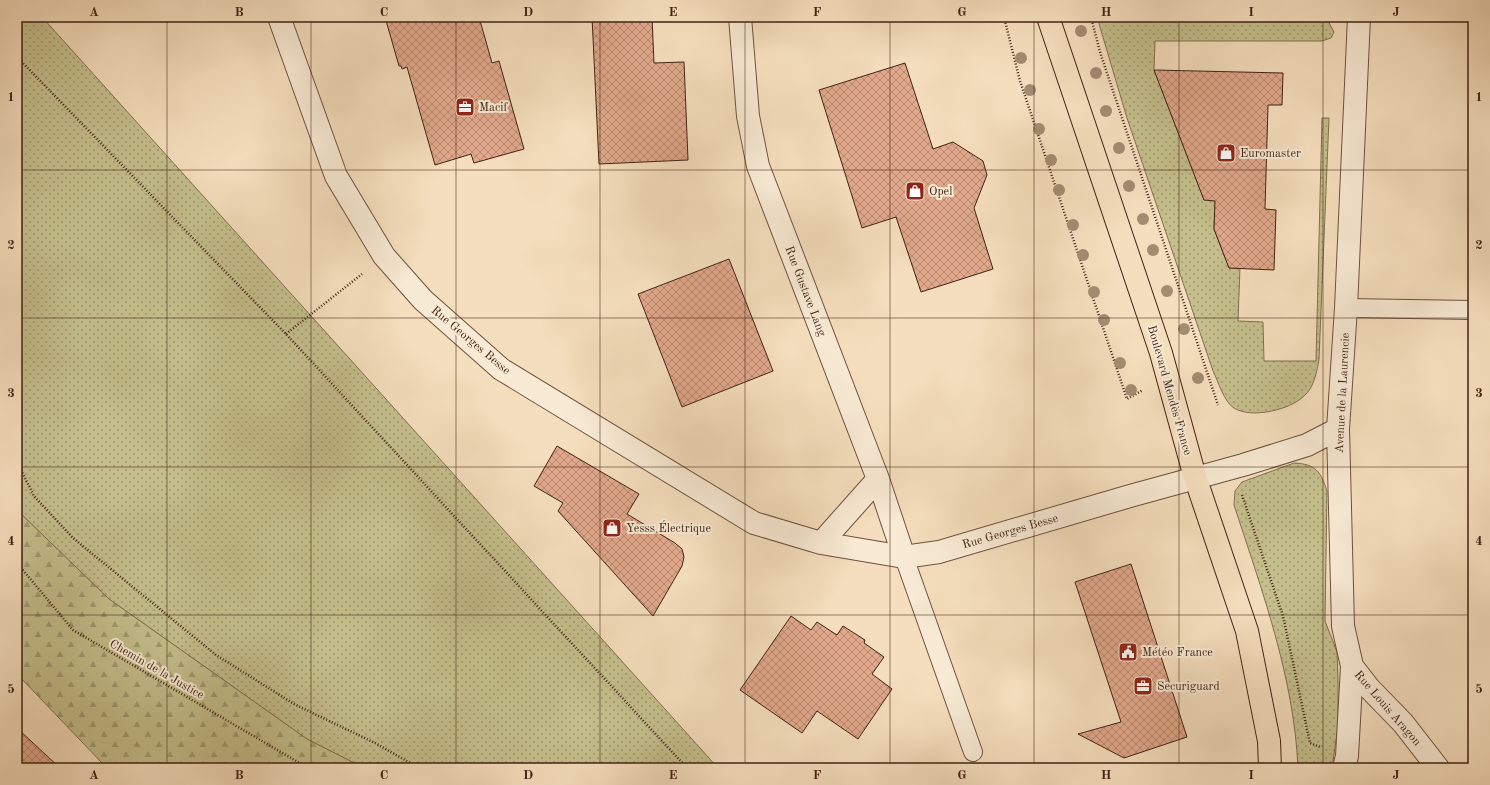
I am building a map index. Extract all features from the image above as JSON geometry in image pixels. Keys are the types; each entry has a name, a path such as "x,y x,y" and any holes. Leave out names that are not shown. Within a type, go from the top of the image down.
{"main road":[{"name":"Boulevard Mendès France","path":"1048,17 1168,378 1195,478 1247,631 1269,741 1270,768"}],"street":[{"name":"Rue Georges Besse","path":"279,17 336,176 384,256 424,300 501,369 754,523 821,543 904,557 939,552 1243,465 1307,445 1338,429"},
{"name":"Rue Gustave Lang","path":"740,17 748,116 758,166 878,479 904,557"},
{"name":"Avenue de la Laurencie","path":"1345,762 1352,666 1343,626 1338,429 1346,308 1359,17"},
{"path":"821,543 878,479"},
{"name":"Rue Louis Aragon","path":"1352,666 1369,688 1403,723 1438,768"}],"lane":[{"path":"1346,308 1473,310"},
{"path":"904,557 973,752"}],"path":[{"path":"1004,17 1020,81 1127,399 1168,378"},
{"path":"1091,17 1100,52 1218,405"},
{"path":"17,57 286,334 687,768"},
{"path":"286,334 384,256"},
{"path":"17,462 34,496 73,538 216,655 294,704 376,743 419,768"},
{"path":"1240,491 1283,616 1310,744 1345,762"},
{"path":"1265,561 1272,560"},
{"name":"Chemin de la Justice","path":"17,563 73,630 308,768"}],"green space":[{"path":"17,17 42,17 718,768 364,768 307,739 109,599 20,513 17,507"},
{"path":"1097,17 1326,17 1334,32 1331,38 1322,41 1155,41 1154,70 1204,200 1215,201 1214,229 1229,268 1240,268 1238,321 1263,322 1264,361 1316,361 1322,118 1329,118 1319,359 1310,389 1298,401 1280,409 1260,413 1250,413 1234,408 1227,401 1213,371 1127,118"},
{"path":"1294,463 1313,467 1320,474 1327,491 1325,621 1337,652 1338,681 1338,726 1332,768 1298,768 1295,734 1283,667 1266,602 1234,505 1235,491 1242,482"},
{"path":"17,507 20,513 109,599 307,739 364,768 101,768 103,764 17,674"}],"building":[{"name":"Macif","path":"385,17 479,17 492,63 499,61 524,149 474,163 471,154 435,165 407,67 402,69 401,66 399,66"},
{"path":"592,17 652,17 654,63 684,62 688,160 599,164"},
{"name":"Opel","path":"905,63 933,149 953,142 983,161 987,175 974,208 993,269 921,292 896,217 862,228 819,90"},
{"name":"Euromaster","path":"1154,70 1283,73 1282,105 1268,105 1265,209 1276,210 1274,270 1229,268 1214,229 1215,201 1204,200"},
{"path":"729,259 773,371 682,407 638,294"},
{"name":"Yesss Électrique","path":"557,446 639,494 627,514 675,543 682,549 684,557 682,566 653,616 558,511 563,503 534,486"},
{"path":"1131,564 1187,737 1124,758 1078,734 1121,722 1075,582"},
{"path":"791,616 811,630 817,622 837,635 843,626 865,640 864,643 884,657 872,674 892,689 858,739 817,711 802,733 740,690"},
{"path":"17,728 60,768 17,768"}],"place":[{"name":"Macif","path":"465,107"},
{"name":"Euromaster","path":"1226,153"},
{"name":"Opel","path":"915,191"},
{"name":"Yesss Électrique","path":"612,528"},
{"name":"Météo France","path":"1128,652"},
{"name":"Securiguard","path":"1143,686"}]}
